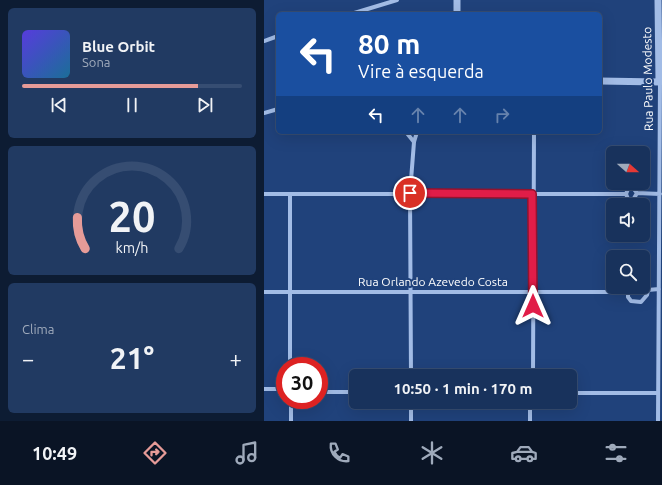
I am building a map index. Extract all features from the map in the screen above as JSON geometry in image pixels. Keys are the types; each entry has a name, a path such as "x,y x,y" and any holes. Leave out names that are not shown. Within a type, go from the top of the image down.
{"street":[{"path":"358,12 397,0"},
{"path":"457,0 457,12"},
{"name":"Rua Paulo Modesto","path":"658,0 661,159 661,327 658,393 660,410 658,421"},
{"path":"264,41 276,37"},
{"path":"602,81 660,82"},
{"path":"264,113 276,109"},
{"path":"408,134 414,142"},
{"path":"411,369 409,291 410,193 414,142 416,134"},
{"path":"534,134 532,194 534,369"},
{"path":"626,194 628,189 633,188 638,194"},
{"path":"264,194 626,194"},
{"path":"290,194 290,357"},
{"path":"626,194 630,200 636,199 638,194"},
{"path":"638,194 660,194"},
{"path":"650,290 660,289"},
{"name":"Rua Orlando Azevedo Costa","path":"264,292 606,292"},
{"path":"627,294 631,301 641,302 648,294"},
{"path":"264,389 276,389"},
{"path":"328,392 349,392"},
{"path":"577,393 658,393"},
{"path":"291,421 292,409"},
{"path":"411,409 411,421"},
{"path":"530,409 530,421"}],"route":[{"path":"410,193 532,194 533,306"}]}
